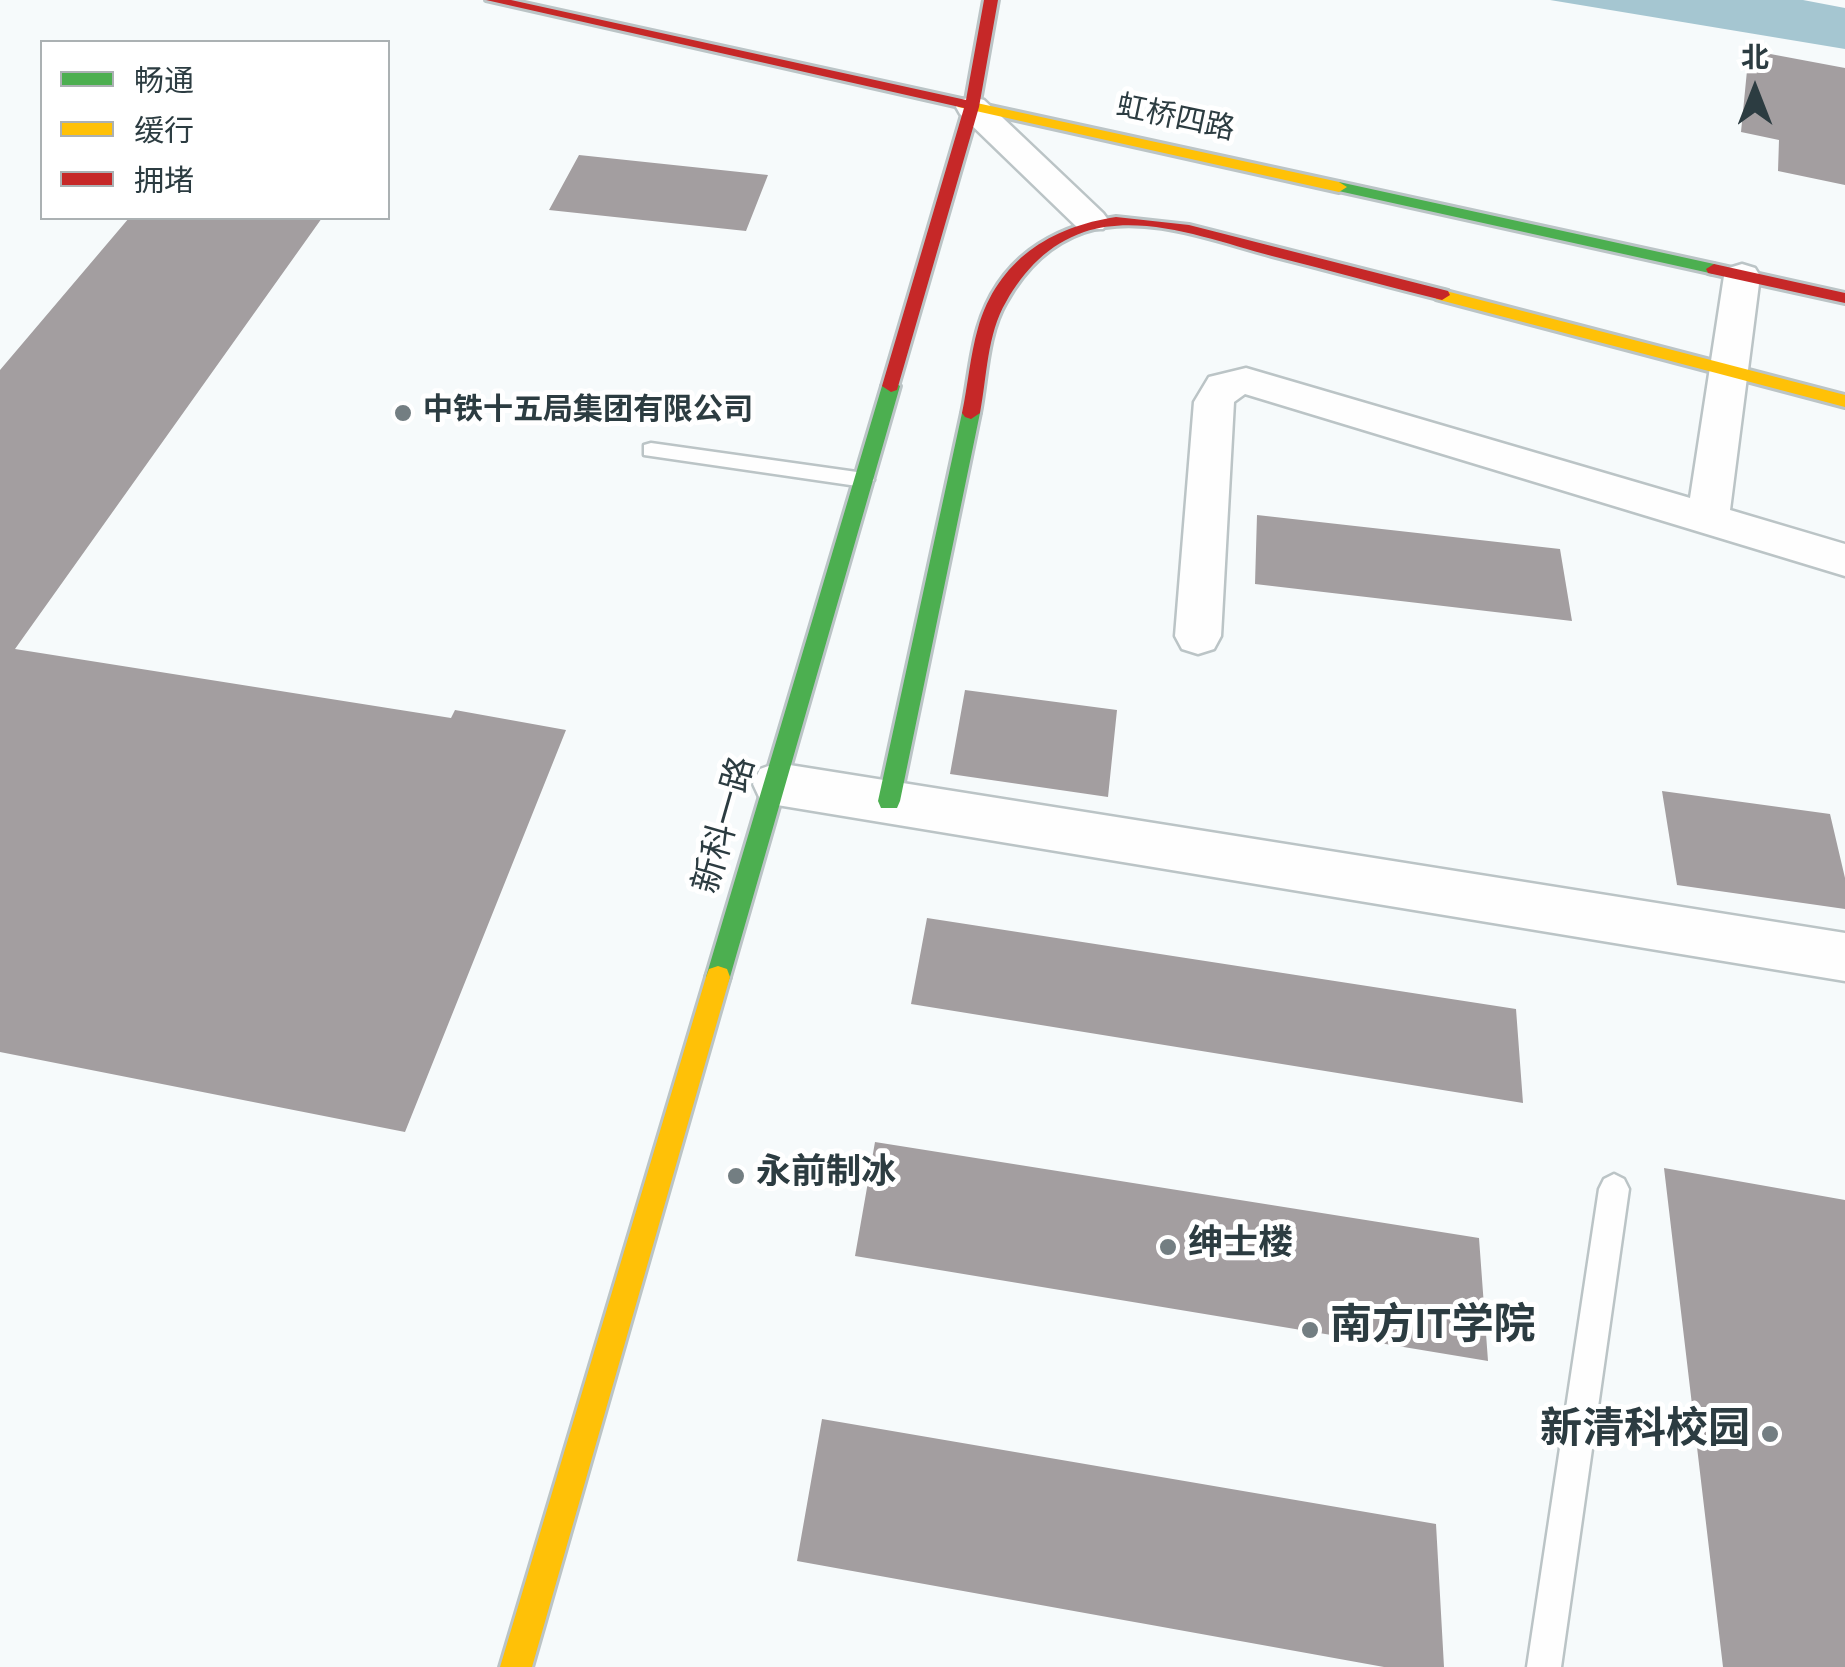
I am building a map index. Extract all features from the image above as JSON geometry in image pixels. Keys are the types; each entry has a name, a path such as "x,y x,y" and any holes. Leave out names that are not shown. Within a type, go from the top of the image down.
{"street":[{"name":"虹桥四路","path":"493,0 1845,298"},
{"name":"新科一路","path":"516,1667 972,107 991,0"},
{"path":"972,107 1091,221"},
{"path":"889,802 994,307 1012,272 1046,243 1091,221 1135,216 1174,224 1845,401"},
{"path":"1708,518 1742,276"},
{"path":"1198,636 1214,402 1223,386 1246,380 1845,560"},
{"path":"776,784 1845,957"}],"lane":[{"path":"651,450 864,480"},
{"path":"1544,1667 1614,1189"}],"water":[{"path":"1550,0 1803,0 1845,8 1845,49"}],"building":[{"path":"1749,50 1845,68 1845,185 1778,171 1779,140 1741,132"},
{"path":"579,155 768,175 746,231 549,210"},
{"path":"127,220 321,220 15,649 451,718 455,710 566,730 405,1132 0,1052 0,370"},
{"path":"1257,515 1560,549 1572,621 1255,584"},
{"path":"965,690 1117,710 1108,797 950,774"},
{"path":"1662,791 1830,814 1845,878 1845,909 1677,885"},
{"path":"927,918 1516,1009 1523,1103 911,1004"},
{"name":"绅士楼","path":"875,1142 1479,1238 1488,1361 855,1256"},
{"name":"新清科校园","path":"1664,1168 1845,1200 1845,1667 1723,1667"},
{"path":"822,1419 1436,1524 1444,1667 1384,1667 797,1561"}],"traffic: fast":[{"path":"1339,187 1714,269"},
{"path":"718,977 891,386"},
{"path":"889,801 971,413"}],"traffic: slow":[{"path":"963,104 1339,187"},
{"path":"1442,295 1845,401"},
{"path":"516,1667 718,977"}],"traffic: jam":[{"path":"493,0 963,104"},
{"path":"891,386 972,107 991,0"},
{"path":"971,413 983,342 997,302 1022,265 1051,241 1082,227 1116,222 1189,229 1442,295"},
{"path":"1714,269 1845,298"}],"place":[{"name":"中铁十五局集团有限公司","path":"403,413"},
{"name":"永前制冰","path":"736,1176"},
{"name":"绅士楼","path":"1168,1247"},
{"name":"南方IT学院","path":"1310,1330"},
{"name":"新清科校园","path":"1770,1434"}]}
